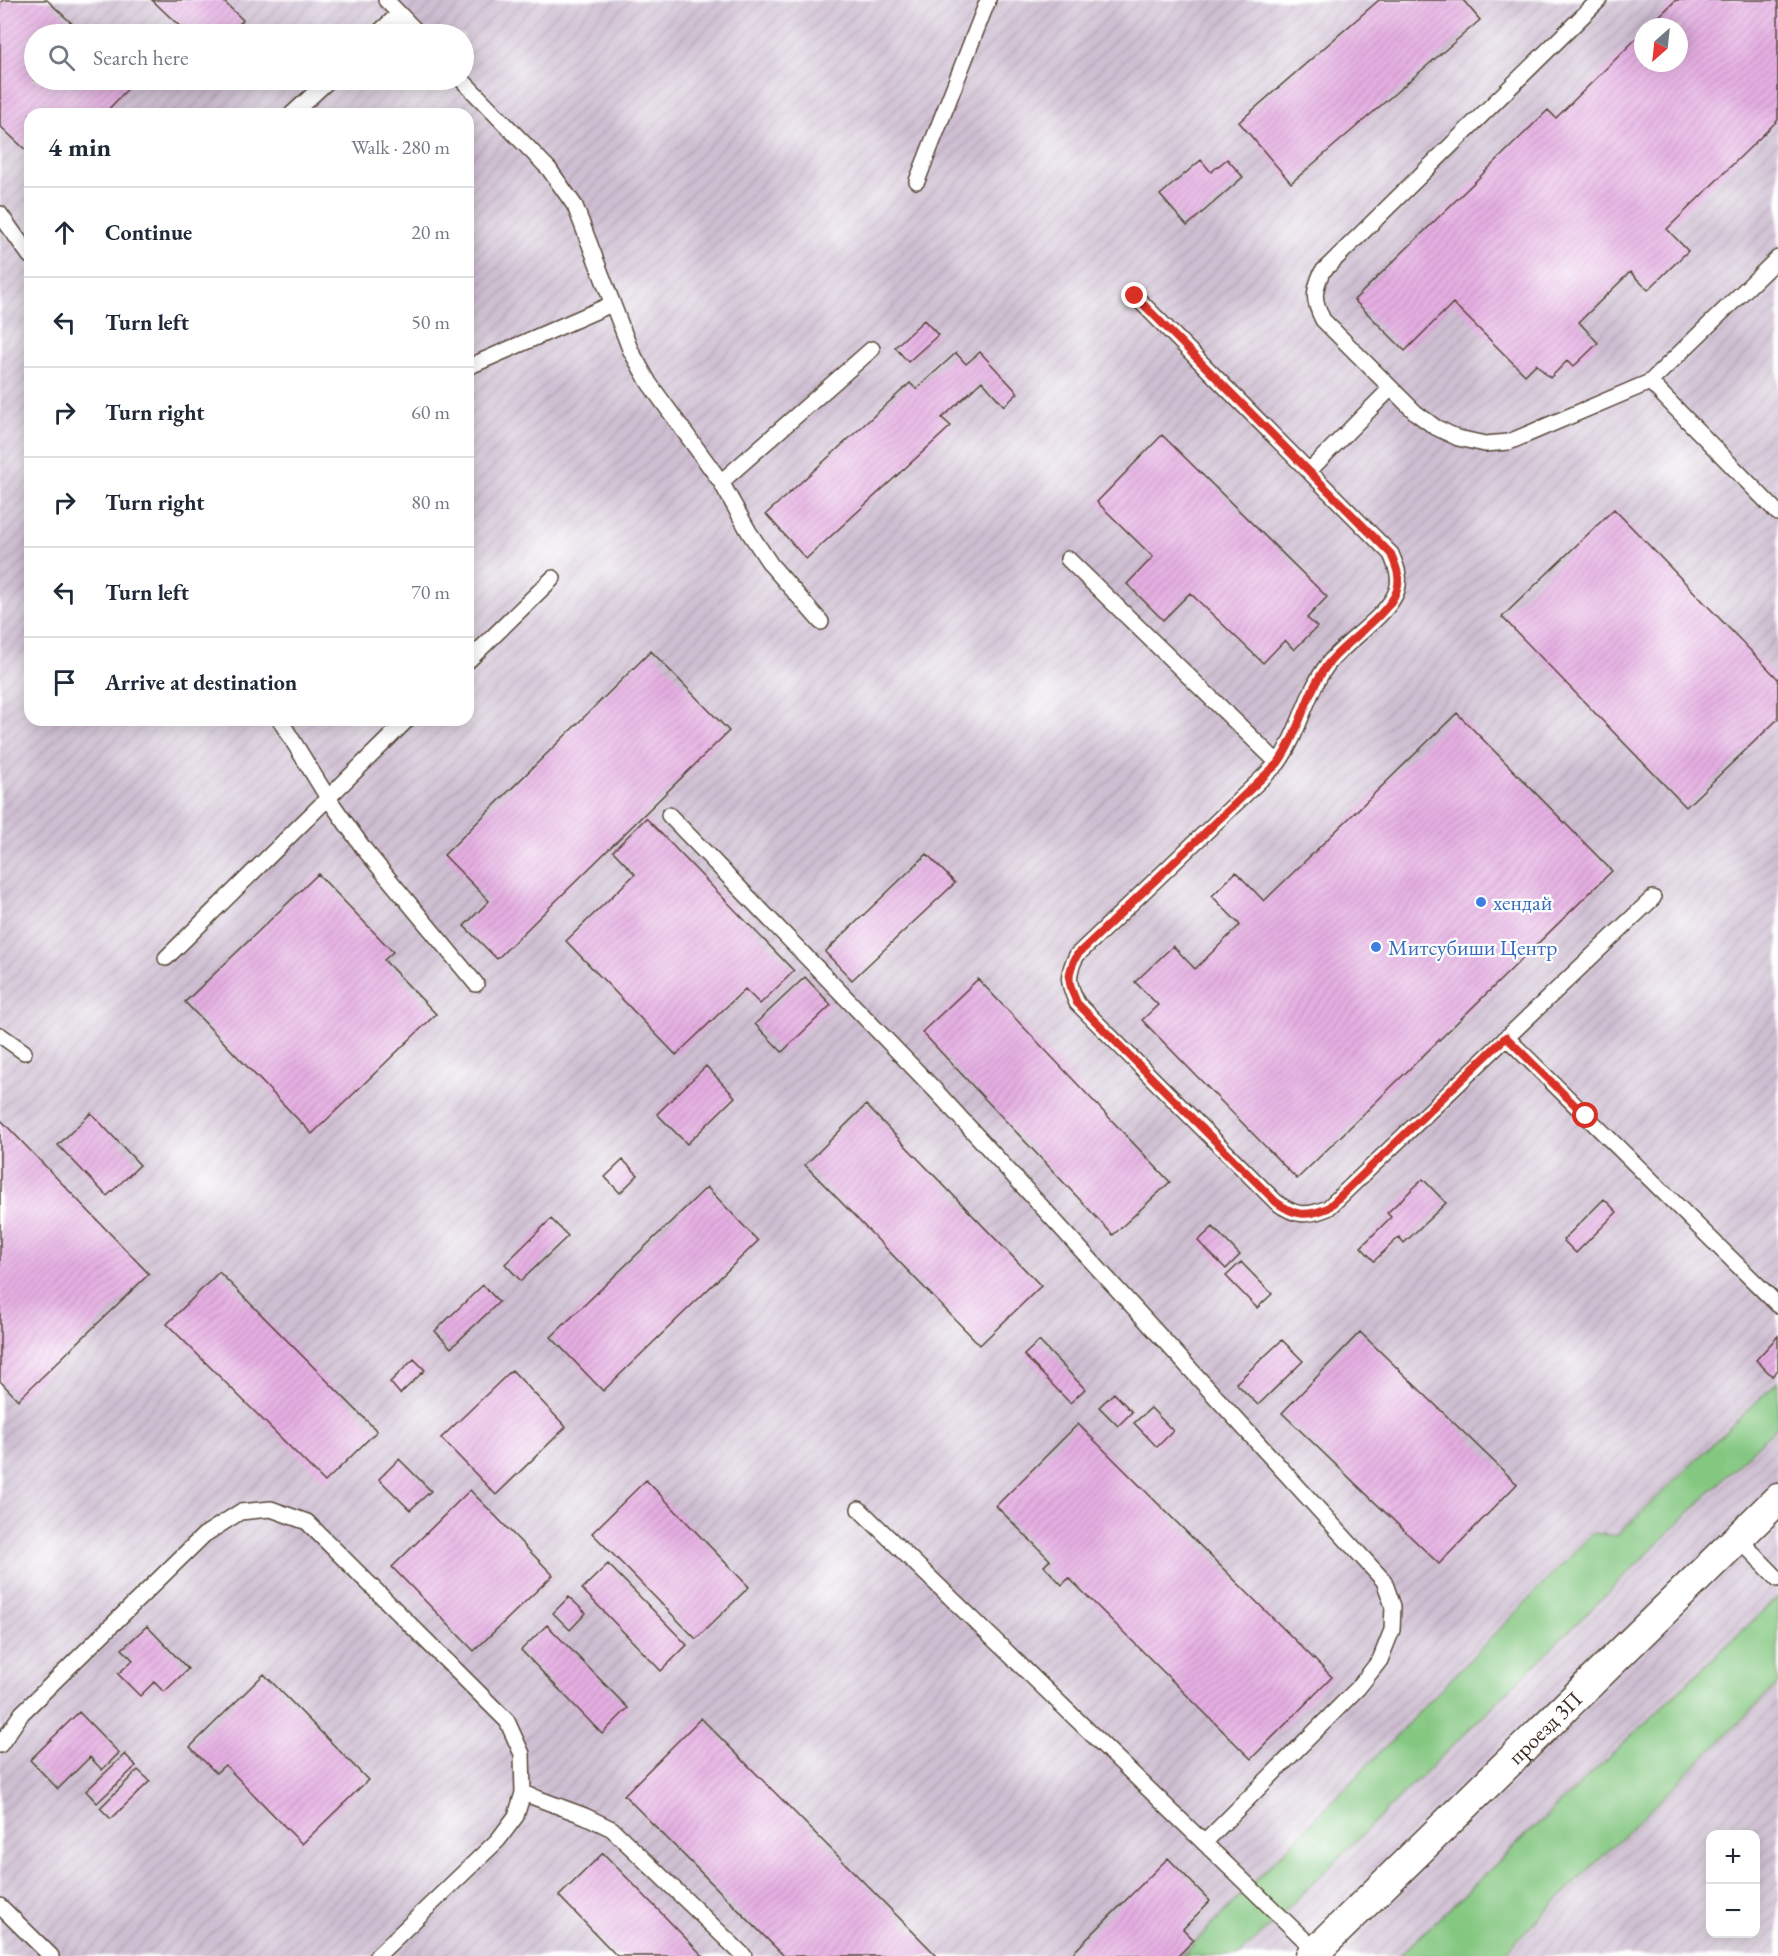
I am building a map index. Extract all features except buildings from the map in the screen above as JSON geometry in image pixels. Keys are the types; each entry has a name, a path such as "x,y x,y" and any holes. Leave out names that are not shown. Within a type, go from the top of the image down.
{"street":[{"name":"проезд 3П","path":"1314,1954 1778,1499"}],"lane":[{"path":"386,0 409,24"},
{"path":"917,181 988,0"},
{"path":"1599,0 1322,272 1315,288 1316,306 1323,320 1416,413 1435,427 1458,438 1485,444 1509,442 1650,382 1778,258"},
{"path":"388,24 399,14"},
{"path":"299,108 318,90"},
{"path":"472,90 549,170 574,206 630,349 649,383 721,482 749,532 771,565 820,622"},
{"path":"0,214 24,248"},
{"path":"1135,296 1391,554 1398,571 1397,590 1388,605 1330,662 1316,682 1290,747 1278,763 1077,955 1069,970 1070,987 1077,1003 1276,1202 1290,1212 1311,1215 1328,1208 1653,898"},
{"path":"474,365 612,304"},
{"path":"721,482 872,349"},
{"path":"1650,382 1778,513"},
{"path":"1309,471 1391,388"},
{"path":"1068,559 1278,763"},
{"path":"474,655 553,578"},
{"path":"284,726 328,798 364,849 476,984"},
{"path":"166,958 401,726"},
{"path":"669,815 934,1089 1384,1581 1393,1606 1392,1630 1380,1660 1358,1688 1204,1843"},
{"path":"0,1035 24,1052"},
{"path":"1506,1037 1778,1305"},
{"path":"0,1745 22,1713 204,1534 240,1512 271,1509 307,1522 507,1721 522,1754 523,1793 516,1816 498,1840 377,1956"},
{"path":"859,1509 1204,1843 1314,1954"},
{"path":"1737,1537 1778,1579"},
{"path":"523,1793 585,1816 612,1829 744,1956"},
{"path":"0,1906 51,1956"}],"shaded area":[{"path":"0,0 1778,0 1778,1956 0,1956"}],"green space":[{"path":"1778,1381 1778,1425 1239,1956 1182,1956 1593,1533 1617,1536"},
{"path":"1778,1597 1778,1684 1501,1956 1399,1956"}],"place":[{"name":"хендай","path":"1481,902"},
{"name":"Митсубиши Центр","path":"1376,947"}],"route":[{"path":"1135,296 1391,554 1398,571 1397,590 1388,605 1330,662 1316,682 1290,747 1278,763 1077,955 1069,970 1070,987 1077,1003 1276,1202 1290,1212 1311,1215 1328,1208 1506,1037 1586,1116"}]}
